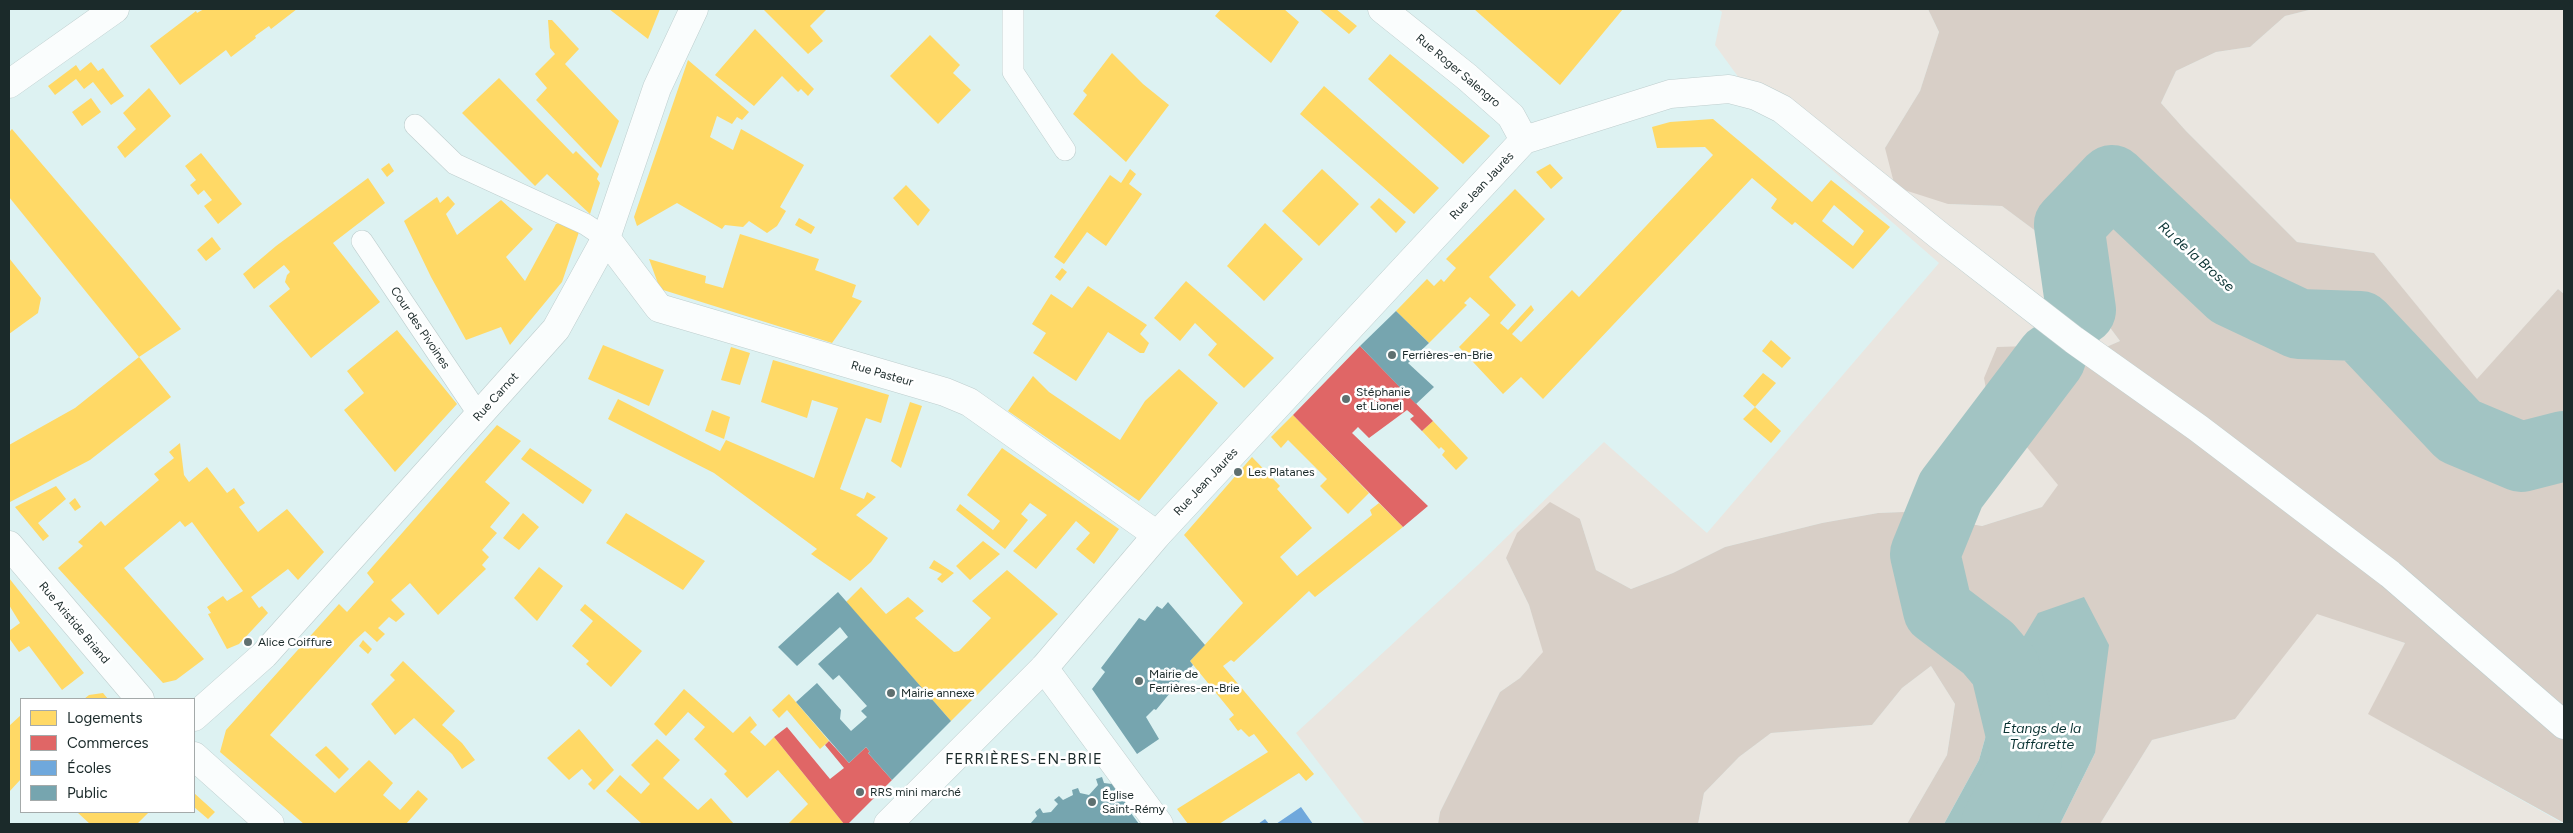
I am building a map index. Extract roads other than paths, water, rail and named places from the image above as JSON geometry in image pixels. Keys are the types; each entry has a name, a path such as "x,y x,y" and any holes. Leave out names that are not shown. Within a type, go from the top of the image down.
{"main road":[{"path":"9,84 114,9"},
{"name":"Rue Carnot","path":"195,716 264,654 556,329 606,238 657,88 694,9"},
{"name":"Rue Roger Salengro","path":"1382,9 1467,77 1512,116 1524,140"},
{"path":"1524,140 1670,94 1729,89 1756,96 1782,109 2004,286 2198,428 2390,574 2564,725"},
{"name":"Rue Jean Jaurès","path":"888,824 1044,668 1156,535 1524,140"},
{"name":"Rue Pasteur","path":"606,238 659,308 945,392 969,402 1156,535"},
{"name":"Rue Aristide Briand","path":"9,546 139,698"},
{"path":"1044,668 1159,824"},
{"path":"195,757 270,824"}],"lane":[{"path":"1013,9 1013,72 1065,150"},
{"path":"415,125 455,164 585,224 606,238"},
{"name":"Cour des Pivoines","path":"362,241 479,415"}],"water":[{"name":"Étangs de la Taffarette","path":"2084,597 2109,645 2095,753 2060,824 1944,824 1979,760 2005,668 2038,613"}],"waterway":[{"name":"Ru de la Brosse","path":"2081,310 2069,225 2112,180 2231,292 2299,324 2360,326 2459,431 2521,457 2564,446"},
{"name":"Ru de la Brosse","path":"1996,824 2027,760 2005,668 1988,648 1938,610 1925,554 1951,490 2051,358"}],"place":[{"name":"Ferrières-en-Brie","path":"1392,355"},
{"name":"Stéphanie et Lionel","path":"1346,399"},
{"name":"Les Platanes","path":"1238,472"},
{"name":"Alice Coiffure","path":"248,642"},
{"name":"Mairie de Ferrières-en-Brie","path":"1139,681"},
{"name":"Mairie annexe","path":"891,693"},
{"name":"RRS mini marché","path":"860,792"},
{"name":"Église Saint-Rémy","path":"1092,802"}],"district":[{"name":"FERRIÈRES-EN-BRIE","path":"1024,760"}]}
